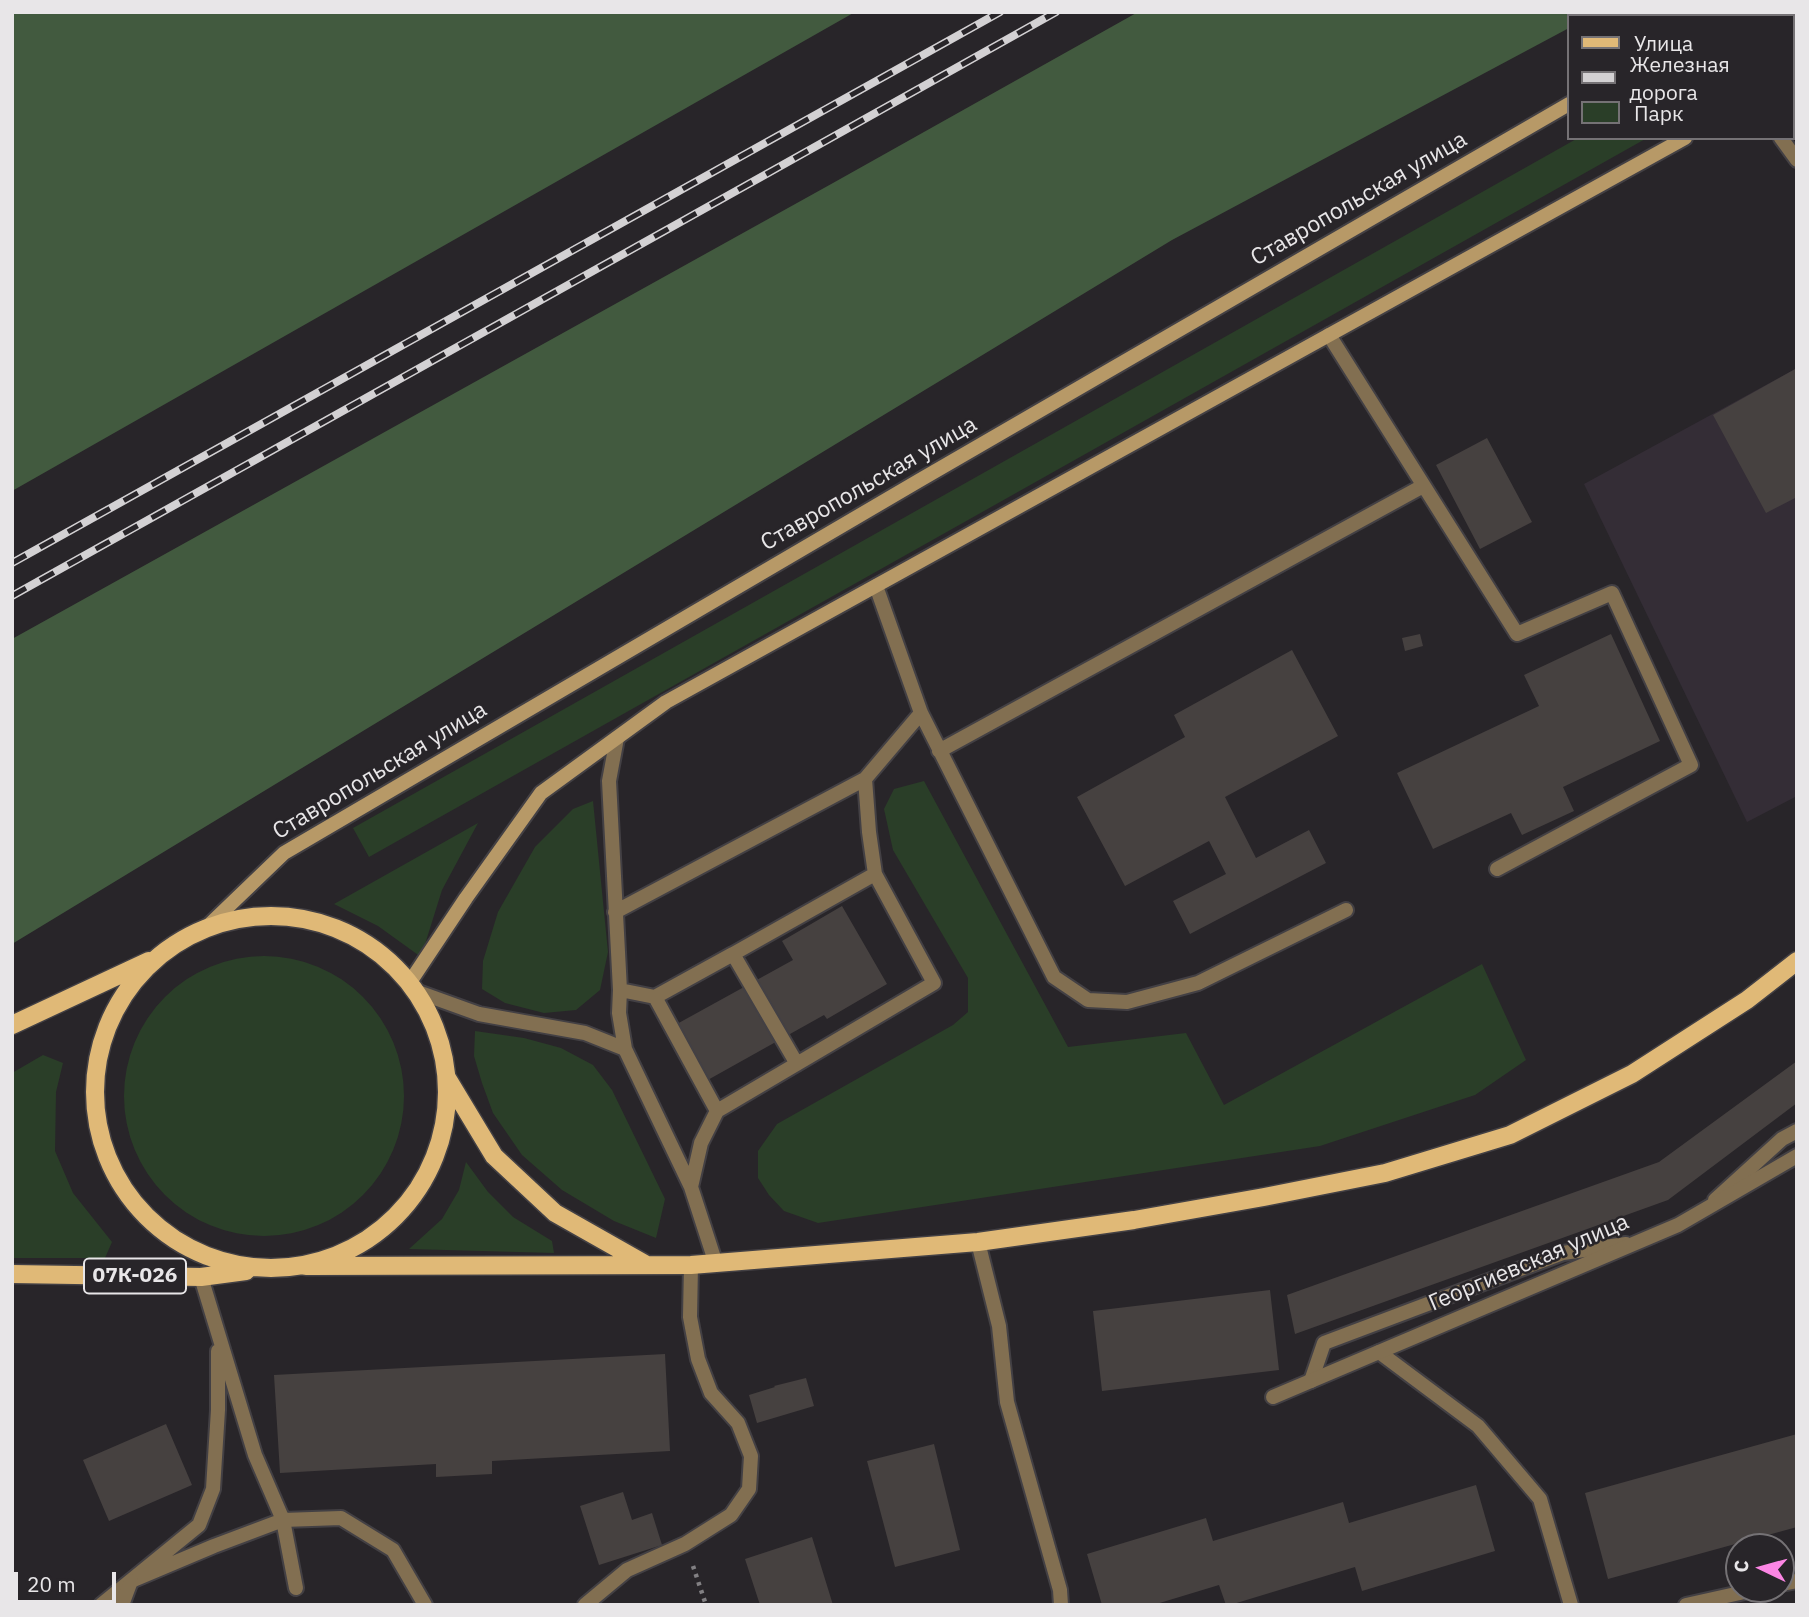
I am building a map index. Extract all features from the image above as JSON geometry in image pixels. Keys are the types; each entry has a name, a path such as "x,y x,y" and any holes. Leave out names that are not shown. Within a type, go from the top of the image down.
{"main road":[{"name":"Ставропольская улица","path":"208,926 284,853 1568,105"},
{"path":"414,987 466,898 541,793 666,702 1681,140"},
{"path":"12,1025 155,958 180,940 208,926 251,915 296,916 339,928 378,950 414,987 438,1033 447,1078 444,1129 426,1177 395,1218 355,1248 306,1266"},
{"path":"155,958 124,993 104,1034 95,1079 97,1126 112,1169 137,1208 172,1239 213,1260 258,1269 306,1266 716,1264 978,1241 1134,1220 1278,1195 1385,1173 1510,1135 1632,1074 1748,1000 1797,961"},
{"path":"447,1078 494,1156 555,1213 645,1264"},
{"name":"07К-026","path":"12,1274 201,1277 258,1269"}],"street":[{"path":"1782,140 1797,160"},
{"path":"1329,335 1517,634 1612,593 1691,765 1497,869"},
{"path":"939,751 1423,486"},
{"path":"876,586 921,713 939,751 1055,977 1088,1000 1127,1002 1198,984 1346,910"},
{"path":"615,912 864,779 921,713"},
{"path":"617,738 609,780 619,1013 625,1049 691,1187 716,1264"},
{"path":"691,1187 701,1143 716,1111 934,983 875,874 864,779"},
{"path":"620,990 655,997 875,874"},
{"path":"733,954 797,1064"},
{"path":"414,987 479,1014 585,1033 625,1049"},
{"path":"655,997 716,1111"},
{"path":"1704,1209 1782,1139 1797,1131"},
{"name":"Георгиевская улица","path":"1273,1397 1678,1225 1797,1156"},
{"path":"978,1241 999,1326 1007,1402 1060,1590 1061,1605"},
{"path":"1311,1381 1324,1343 1563,1253 1634,1243"},
{"path":"584,1605 627,1570 685,1544 731,1515 749,1489 751,1457 738,1423 710,1393 698,1359 690,1317 691,1265"},
{"path":"201,1277 255,1455 283,1520 296,1588"},
{"path":"101,1605 199,1525 214,1489 218,1336"},
{"path":"1379,1352 1478,1426 1539,1499 1571,1605"},
{"path":"122,1605 131,1581 214,1546 283,1520 341,1518 393,1550 425,1605"},
{"path":"1686,1605 1725,1596"}],"path":[{"path":"685,1544 706,1605"}],"shaded area":[{"path":"1797,368 1797,796 1747,822 1584,484"}],"green space":[{"path":"12,12 855,12 12,491"},
{"path":"1138,12 1599,12 1568,14 1568,29 1172,240 12,944 12,639"},
{"path":"1574,140 1643,140 369,857 353,828"},
{"path":"924,781 1068,1047 1186,1033 1224,1105 1482,964 1526,1060 1475,1095 1320,1146 818,1223 784,1211 758,1178 758,1151 777,1124 953,1025 968,1012 968,978 893,850 884,809 894,789"},
{"path":"593,801 608,952 600,990 576,1010 544,1013 505,1003 482,989 483,961 498,912 535,847 573,809"},
{"path":"478,823 442,890 421,957 378,926 334,904"},
{"path":"264,956 291,959 318,967 342,980 363,997 380,1018 393,1042 401,1069 404,1096 401,1123 393,1150 380,1174 363,1195 342,1212 318,1225 291,1233 264,1236 237,1233 210,1225 186,1212 165,1195 148,1174 135,1150 127,1123 124,1096 127,1069 135,1042 148,1018 165,997 186,980 210,967 237,959"},
{"path":"475,1031 524,1038 561,1048 593,1065 612,1090 665,1199 656,1238 614,1221 562,1190 522,1155 493,1113 474,1056"},
{"path":"43,1055 63,1063 56,1092 55,1151 73,1193 112,1242 105,1258 12,1258 12,1073"},
{"path":"466,1162 488,1192 513,1217 552,1241 554,1253 409,1249 442,1219 459,1190"}],"building":[{"path":"1797,368 1797,497 1766,513 1713,415"},
{"path":"1487,438 1532,522 1480,549 1436,465"},
{"path":"1420,634 1423,646 1405,651 1402,638"},
{"path":"1611,634 1660,741 1563,787 1574,811 1522,835 1511,813 1433,849 1397,773 1539,706 1524,675"},
{"path":"1292,650 1338,736 1225,797 1256,858 1309,830 1326,863 1190,934 1173,901 1226,874 1209,841 1125,886 1077,797 1185,737 1174,715"},
{"path":"842,906 887,984 827,1019 824,1015 697,1086 666,1030 793,960 782,941"},
{"path":"1797,1061 1797,1103 1668,1200 1295,1334 1287,1295 1659,1162"},
{"path":"1270,1290 1279,1370 1102,1391 1093,1311"},
{"path":"665,1354 670,1451 492,1461 492,1474 436,1477 436,1464 280,1473 274,1375"},
{"path":"806,1378 814,1406 757,1423 749,1395"},
{"path":"166,1424 192,1485 109,1521 83,1460"},
{"path":"1797,1434 1797,1527 1775,1533 1725,1533 1725,1547 1608,1579 1585,1493"},
{"path":"934,1444 960,1550 895,1567 867,1461"},
{"path":"1476,1485 1495,1551 1362,1591 1355,1567 1230,1605 1226,1605 1219,1585 1153,1605 1102,1605 1087,1554 1206,1518 1213,1541 1343,1502 1349,1523"},
{"path":"623,1492 632,1520 652,1513 662,1545 599,1565 580,1506"},
{"path":"812,1537 833,1605 760,1605 745,1559"}],"railway":[{"path":"12,563 1000,12"},
{"path":"12,596 1056,12"}]}
